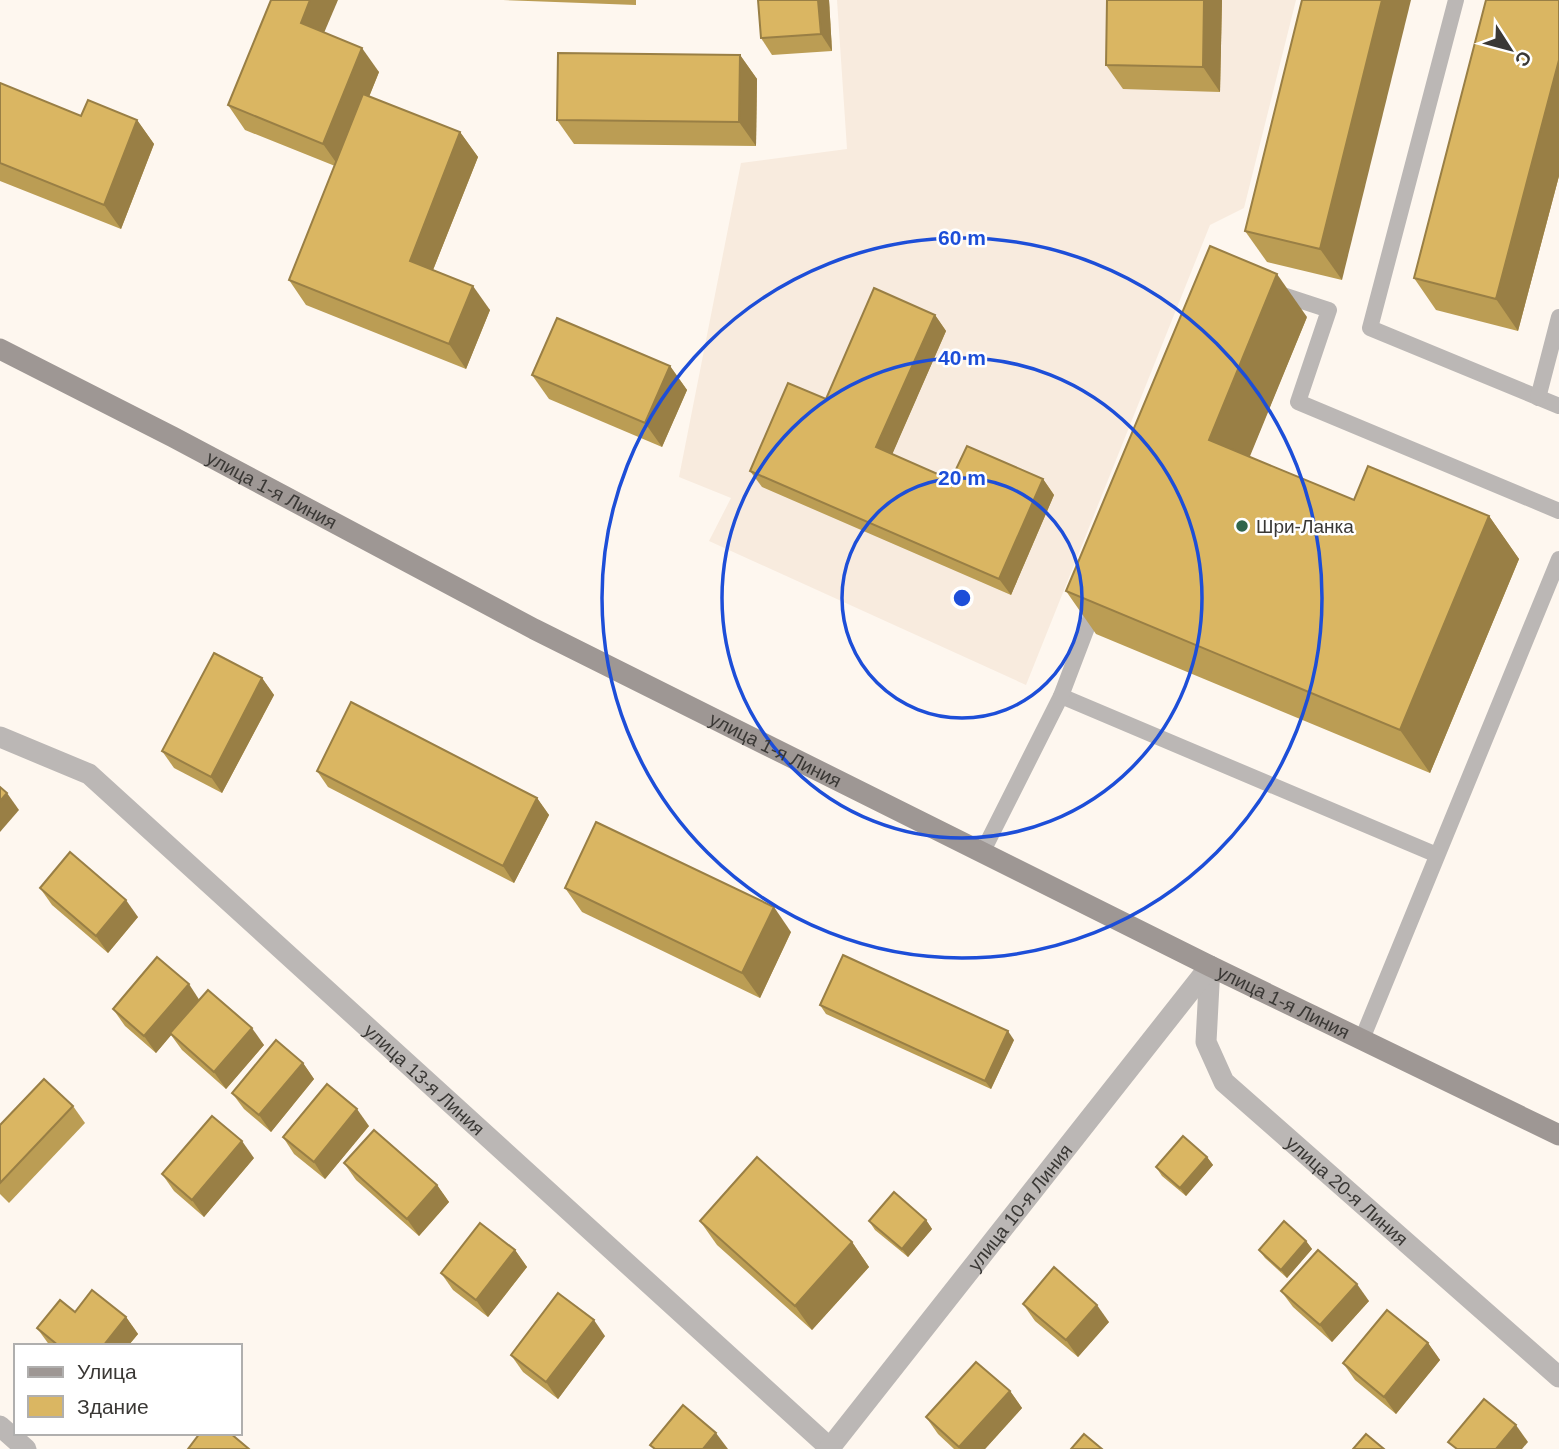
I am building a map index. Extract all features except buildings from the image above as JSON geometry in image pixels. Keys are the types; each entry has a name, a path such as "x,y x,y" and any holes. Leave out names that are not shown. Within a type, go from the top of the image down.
{"main road":[{"name":"улица 1-я Линия","path":"0,349 173,437 534,629 1210,966 1559,1135"}],"street":[{"name":"улица 13-я Линия","path":"0,737 89,774 830,1449"},
{"name":"улица 10-я Линия","path":"830,1449 1210,966"},
{"name":"улица 20-я Линия","path":"1210,966 1206,1042 1224,1082 1559,1377"},
{"path":"0,1426 26,1449"}],"lane":[{"path":"1457,0 1370,328 1559,407"},
{"path":"1257,286 1329,310 1298,402 1559,511"},
{"path":"1538,398 1559,317"},
{"path":"1362,1039 1559,559"},
{"path":"982,853 1061,696 1100,594"},
{"path":"1061,696 1437,855"}],"shaded area":[{"path":"837,0 1296,0 1244,208 1210,225 1026,685 709,541 731,498 679,477 741,163 847,149"}],"place":[{"name":"Шри-Ланка","path":"1242,526"}]}
